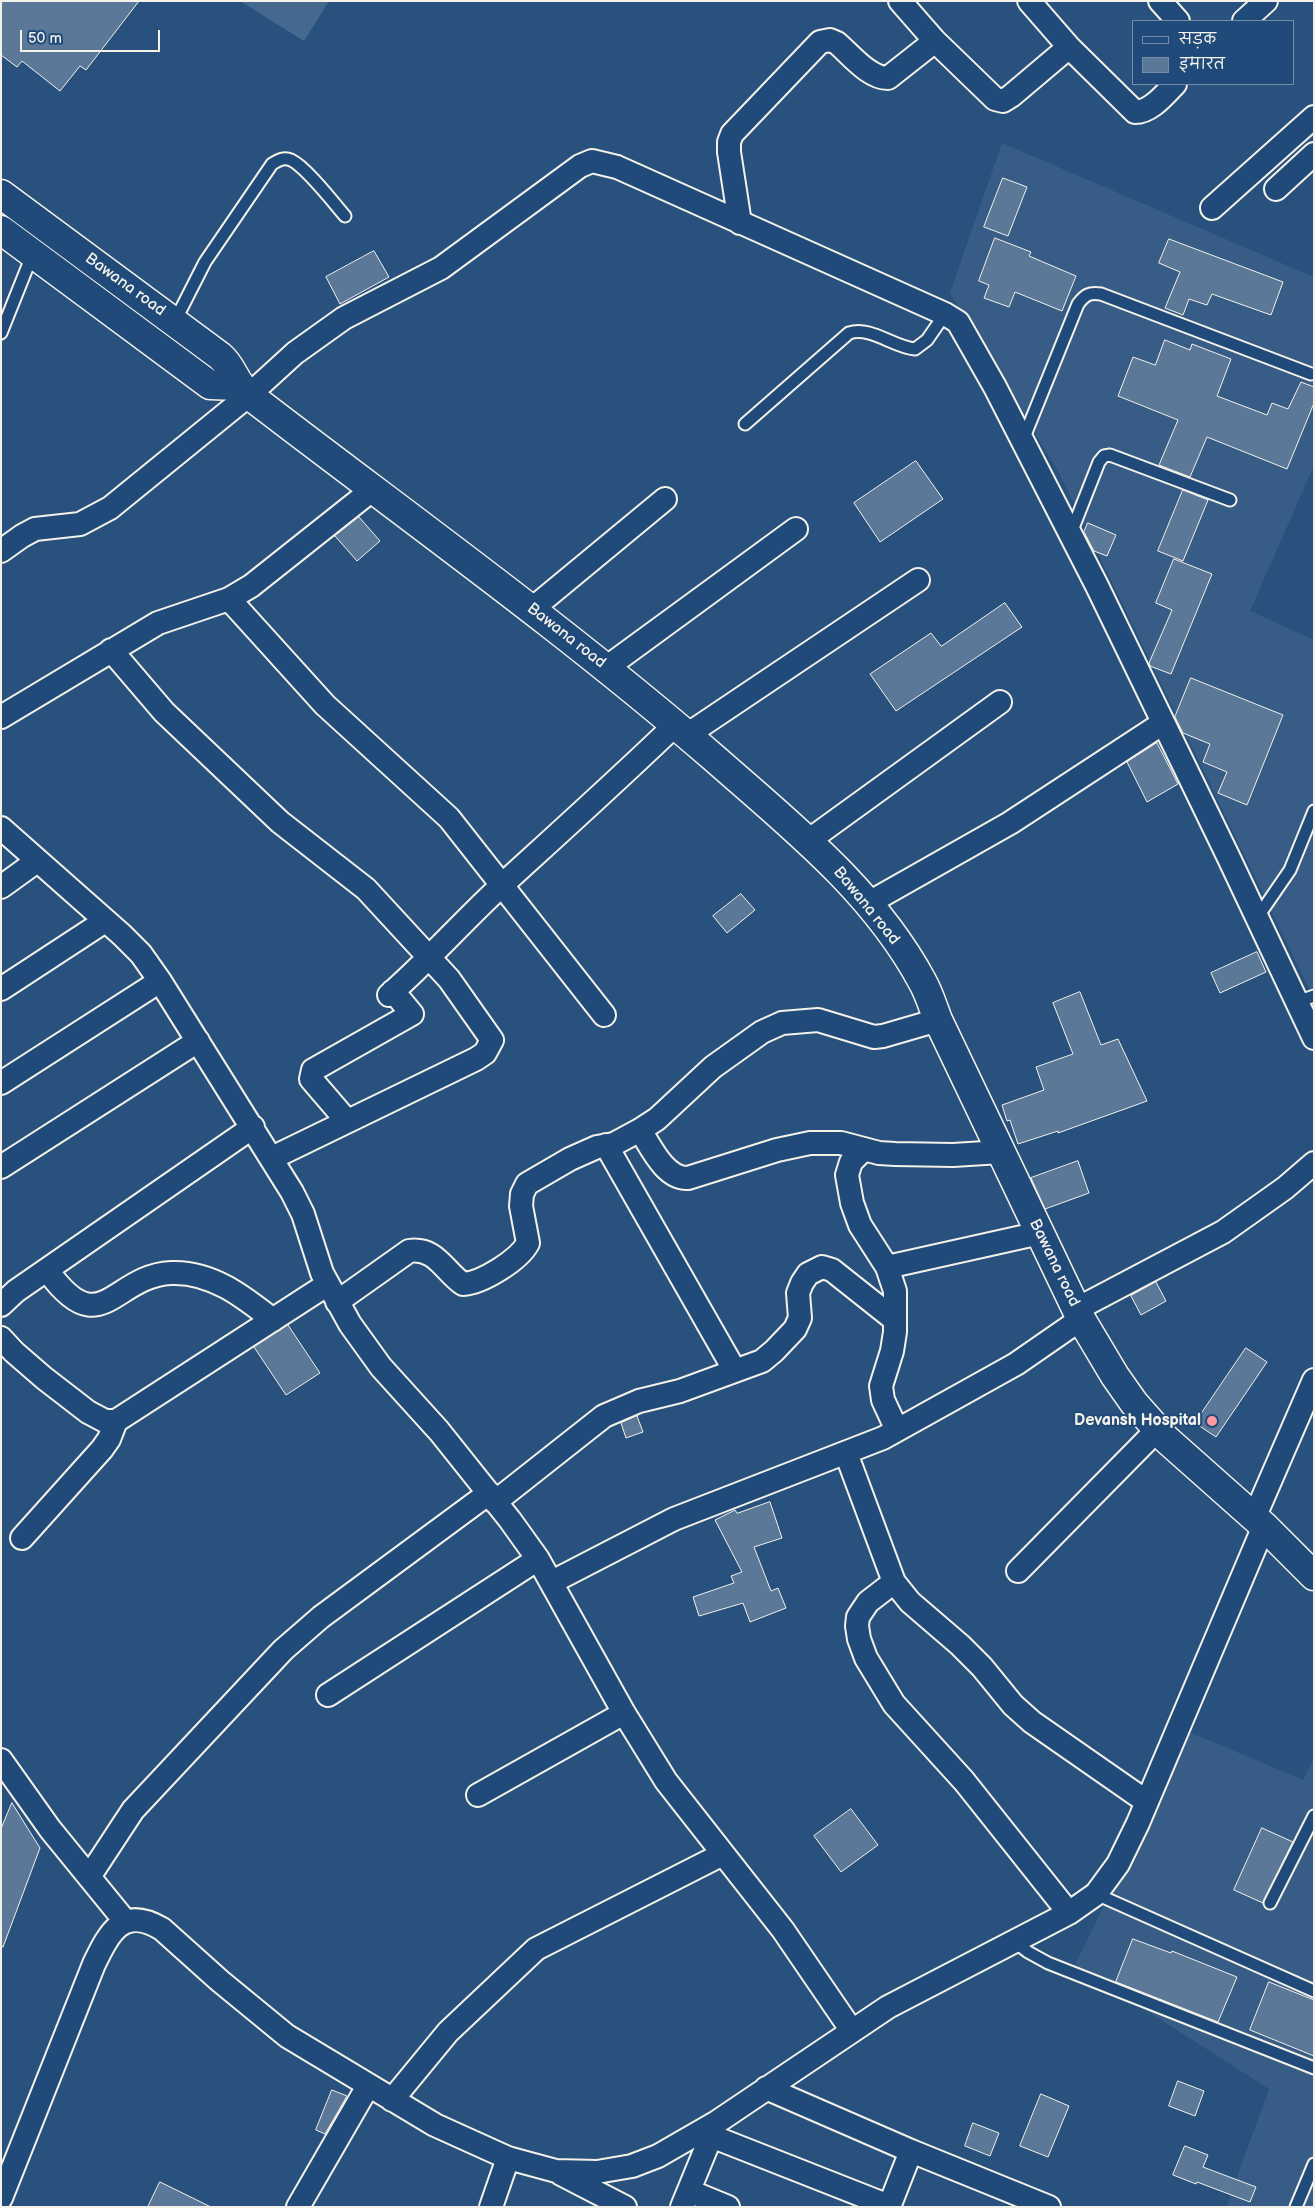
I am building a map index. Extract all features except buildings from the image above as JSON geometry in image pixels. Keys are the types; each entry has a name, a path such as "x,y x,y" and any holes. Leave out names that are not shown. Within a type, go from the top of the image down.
{"main road":[{"name":"Bawana road","path":"1,194 175,321 228,363 244,390 372,490 532,609 640,694 822,853 888,927 923,982 938,1020 1079,1314 1095,1344 1124,1390 1157,1430 1259,1522 1314,1576"},
{"name":"Bawana road","path":"1,230 210,385 244,390"}],"street":[{"path":"900,1 935,41 988,94 1003,101 1069,47"},
{"path":"1029,1 1069,47 1128,108 1135,112 1142,112 1174,85"},
{"path":"1160,1 1177,20"},
{"path":"740,223 729,152 729,142 732,134 820,42 830,40 837,43 873,74 881,78 888,78 935,41"},
{"path":"1212,208 1314,117"},
{"path":"1276,188 1314,154"},
{"path":"1,551 35,529 80,524 110,508 244,390 344,318 441,268 586,163 592,161 617,167 945,314 958,322 1023,440 1258,918 1306,999 1314,1038"},
{"path":"1,717 158,623 229,599 252,586 372,490"},
{"path":"532,609 665,499"},
{"path":"606,668 796,529"},
{"path":"347,1121 311,1079 313,1070 412,1014 391,993 502,885 583,812 681,730 918,580"},
{"path":"229,599 325,705 439,808 604,1015"},
{"path":"111,650 164,712 280,822 366,889 449,979 492,1040 485,1053 476,1059 272,1158"},
{"path":"808,841 1000,702"},
{"path":"867,904 1010,823 1163,723"},
{"path":"1,828 141,954 272,1158 303,1214 322,1273 350,1324 381,1367 440,1430 538,1559 624,1713 666,1781 783,1930 852,2031"},
{"path":"1,887 37,861"},
{"path":"1,989 105,921"},
{"path":"1,1083 160,981"},
{"path":"22,1538 102,1449 109,1439 116,1421 273,1320 333,1293 409,1251 420,1250 430,1253 463,1284 481,1281 525,1249 528,1243 521,1206 522,1194 527,1184 570,1159 597,1147 626,1139 640,1130 672,1106 713,1068 762,1032 782,1023 818,1020 874,1037 938,1020"},
{"path":"1,1167 198,1041"},
{"path":"1,1306 16,1291 253,1127"},
{"path":"640,1130 664,1166 675,1176 681,1178 688,1178 777,1150 810,1143 841,1143 895,1154 953,1155 1001,1152"},
{"path":"606,1145 735,1371"},
{"path":"864,1149 851,1162 847,1175 852,1203 860,1225 887,1267 895,1291 892,1351 881,1386 883,1400 897,1430"},
{"path":"552,1582 674,1519 846,1453 897,1430 1016,1364 1079,1314 1223,1232 1285,1188 1314,1164"},
{"path":"887,1267 1040,1233"},
{"path":"89,1877 133,1810 283,1650 321,1617 604,1416 638,1401 680,1391 762,1360 774,1351 795,1329 800,1318 798,1293 808,1274 815,1268 822,1267 832,1270 895,1320"},
{"path":"47,1270 70,1297 89,1305 105,1302 152,1276 171,1273 204,1278 241,1294 273,1320"},
{"path":"1,1338 44,1378 82,1407 105,1420 116,1421"},
{"path":"556,2171 597,2172 632,2166 658,2156 714,2129 766,2088 888,2007 1069,1913 1096,1894 1118,1864 1147,1802 1314,1380"},
{"path":"1018,1571 1157,1430"},
{"path":"846,1453 894,1582 910,1602 982,1667 1013,1705 1032,1722 1147,1802"},
{"path":"328,1695 538,1559"},
{"path":"894,1582 868,1602 858,1617 859,1639 866,1658 894,1704 964,1781 1069,1913"},
{"path":"478,1795 624,1713"},
{"path":"1,1760 19,1787 125,1921"},
{"path":"392,2100 448,2032 536,1949 723,1854"},
{"path":"1,2198 94,1964 104,1943 116,1927 132,1919 143,1921 162,1929 220,1981 287,2036 368,2086 435,2125 508,2158 556,2171 625,2207"},
{"path":"298,2207 368,2086"},
{"path":"766,2088 911,2151 1050,2207"},
{"path":"714,2129 685,2199 728,2207"},
{"path":"714,2129 889,2206 911,2151"},
{"path":"491,2207 508,2158"}],"lane":[{"path":"175,321 205,262 272,164 281,159 290,160 301,167 344,216"},
{"path":"1,333 33,254"},
{"path":"1023,440 1078,304 1084,296 1092,293 1101,294 1311,374"},
{"path":"745,424 849,333 857,330 866,332 904,348 915,349 927,340 945,314"},
{"path":"1070,534 1099,462 1104,456 1110,455 1230,500"},
{"path":"1258,918 1290,870 1314,811"},
{"path":"1270,1903 1314,1816"},
{"path":"1096,1894 1314,1991"},
{"path":"1014,1941 1028,1952 1056,1966 1314,2068"},
{"path":"1296,2207 1311,2177 1314,2164"}],"shaded area":[{"path":"240,1 329,1 304,41"},
{"path":"1002,143 1314,277 1314,465 1250,611 1314,640 1314,999 1060,475 950,293"},
{"path":"1189,1732 1303,1780 1314,1759 1314,2207 1226,2207 1269,2089 1075,1965"}],"place":[{"name":"Devansh Hospital","path":"1212,1421"}]}
